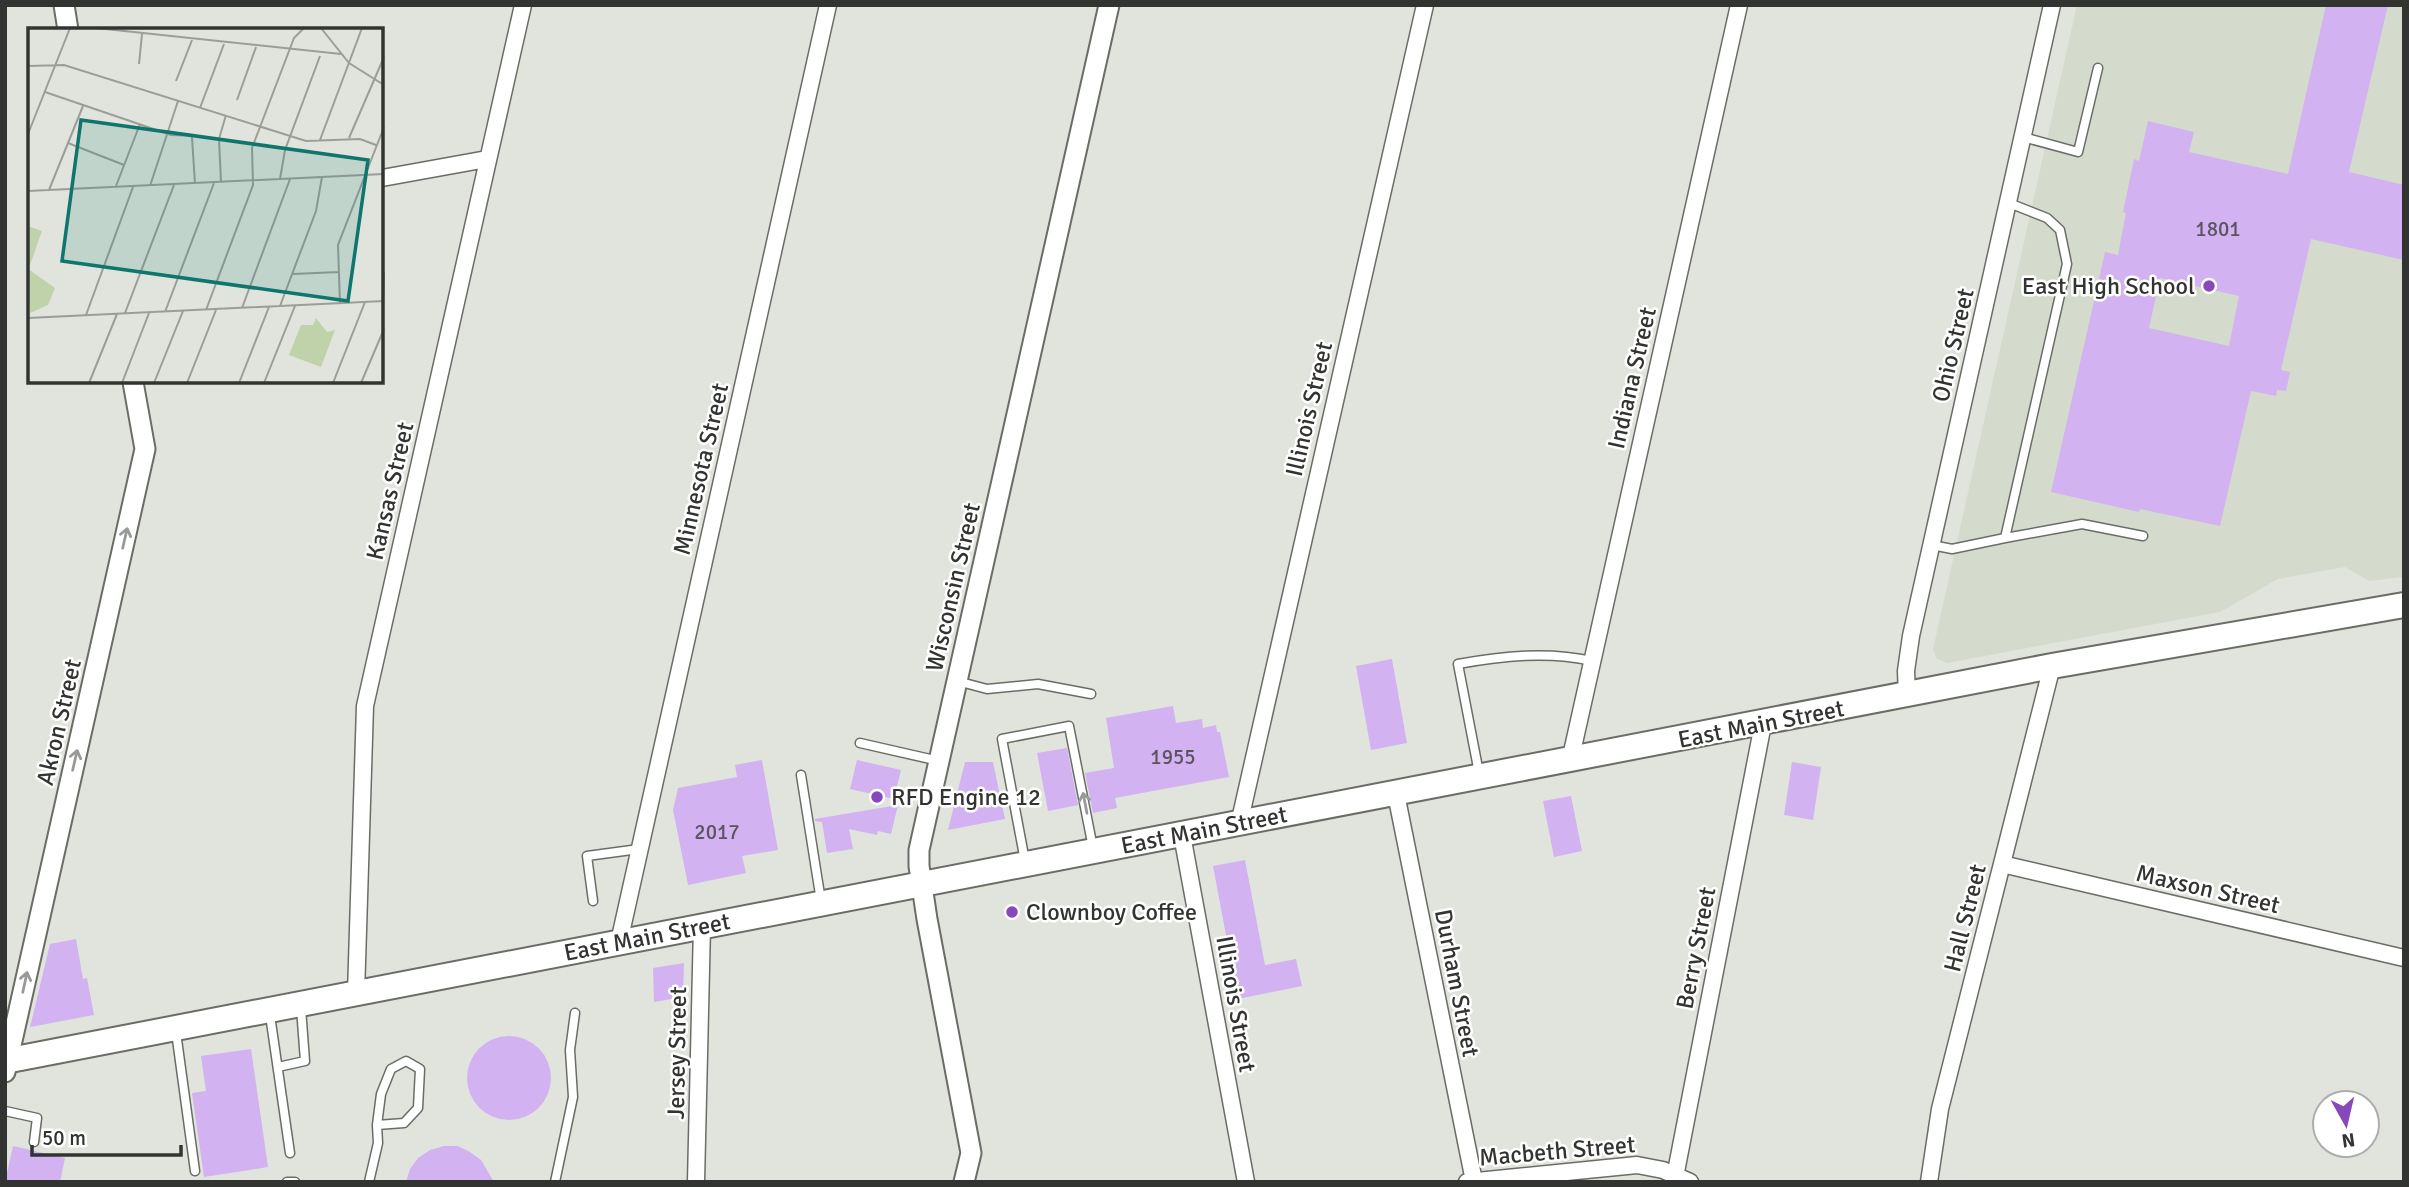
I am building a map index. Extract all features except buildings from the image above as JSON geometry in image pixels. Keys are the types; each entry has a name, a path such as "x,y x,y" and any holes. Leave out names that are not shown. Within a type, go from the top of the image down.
{"main road":[{"name":"East Main Street","path":"6,1065 619,942 2052,667 2404,605"}],"street":[{"path":"64,5 68,28"},
{"name":"Kansas Street","path":"356,994 365,706 523,5"},
{"name":"Minnesota Street","path":"619,942 828,5"},
{"name":"Wisconsin Street","path":"964,1182 971,1153 921,884 919,850 1109,5"},
{"name":"Illinois Street","path":"1239,824 1425,5"},
{"name":"Indiana Street","path":"1570,761 1739,5"},
{"name":"Ohio Street","path":"1907,696 1908,654 2052,5"},
{"path":"383,178 487,159"},
{"name":"Akron Street","path":"6,1065 145,449 133,383"},
{"name":"Hall Street","path":"1929,1182 1940,1109 2052,667"},
{"name":"Berry Street","path":"1679,1180 1763,724"},
{"name":"Durham Street","path":"1396,794 1474,1181"},
{"name":"Illinois Street","path":"1182,835 1246,1182"},
{"name":"Maxson Street","path":"2002,864 2404,958"},
{"name":"Jersey Street","path":"696,1182 702,926"},
{"name":"Macbeth Street","path":"1467,1182 1637,1166 1650,1166 1679,1180"}],"lane":[{"path":"2023,137 2078,152 2098,68"},
{"path":"2005,538 2067,264 2060,230 2047,218 2009,203"},
{"path":"1931,545 1952,549 2082,524 2143,536"},
{"path":"1480,778 1458,664 1506,656 1573,657 1592,662"},
{"path":"957,681 987,689 1038,684 1091,694"},
{"path":"1026,864 1002,739 1069,726 1094,851"},
{"path":"860,743 939,761"},
{"path":"801,775 822,904"},
{"path":"593,901 587,856 639,849"},
{"path":"278,1067 305,1061 300,1005"},
{"path":"270,1012 290,1153"},
{"path":"555,1182 573,1097 570,1050 575,1013"},
{"path":"176,1029 195,1171"},
{"path":"369,1182 379,1143 377,1125 381,1094 391,1069 406,1061 421,1069 418,1108 404,1123 377,1125"},
{"path":"5,1111 37,1118 34,1142"},
{"path":"287,1182 296,1182"}],"shaded area":[{"name":"East High School","path":"2077,5 2404,5 2404,577 2369,581 2345,567 2278,579 2220,612 1947,663 1936,658 1933,649"}],"place":[{"name":"East High School","path":"2209,286"},
{"name":"RFD Engine 12","path":"877,797"},
{"name":"Clownboy Coffee","path":"1012,912"}]}
